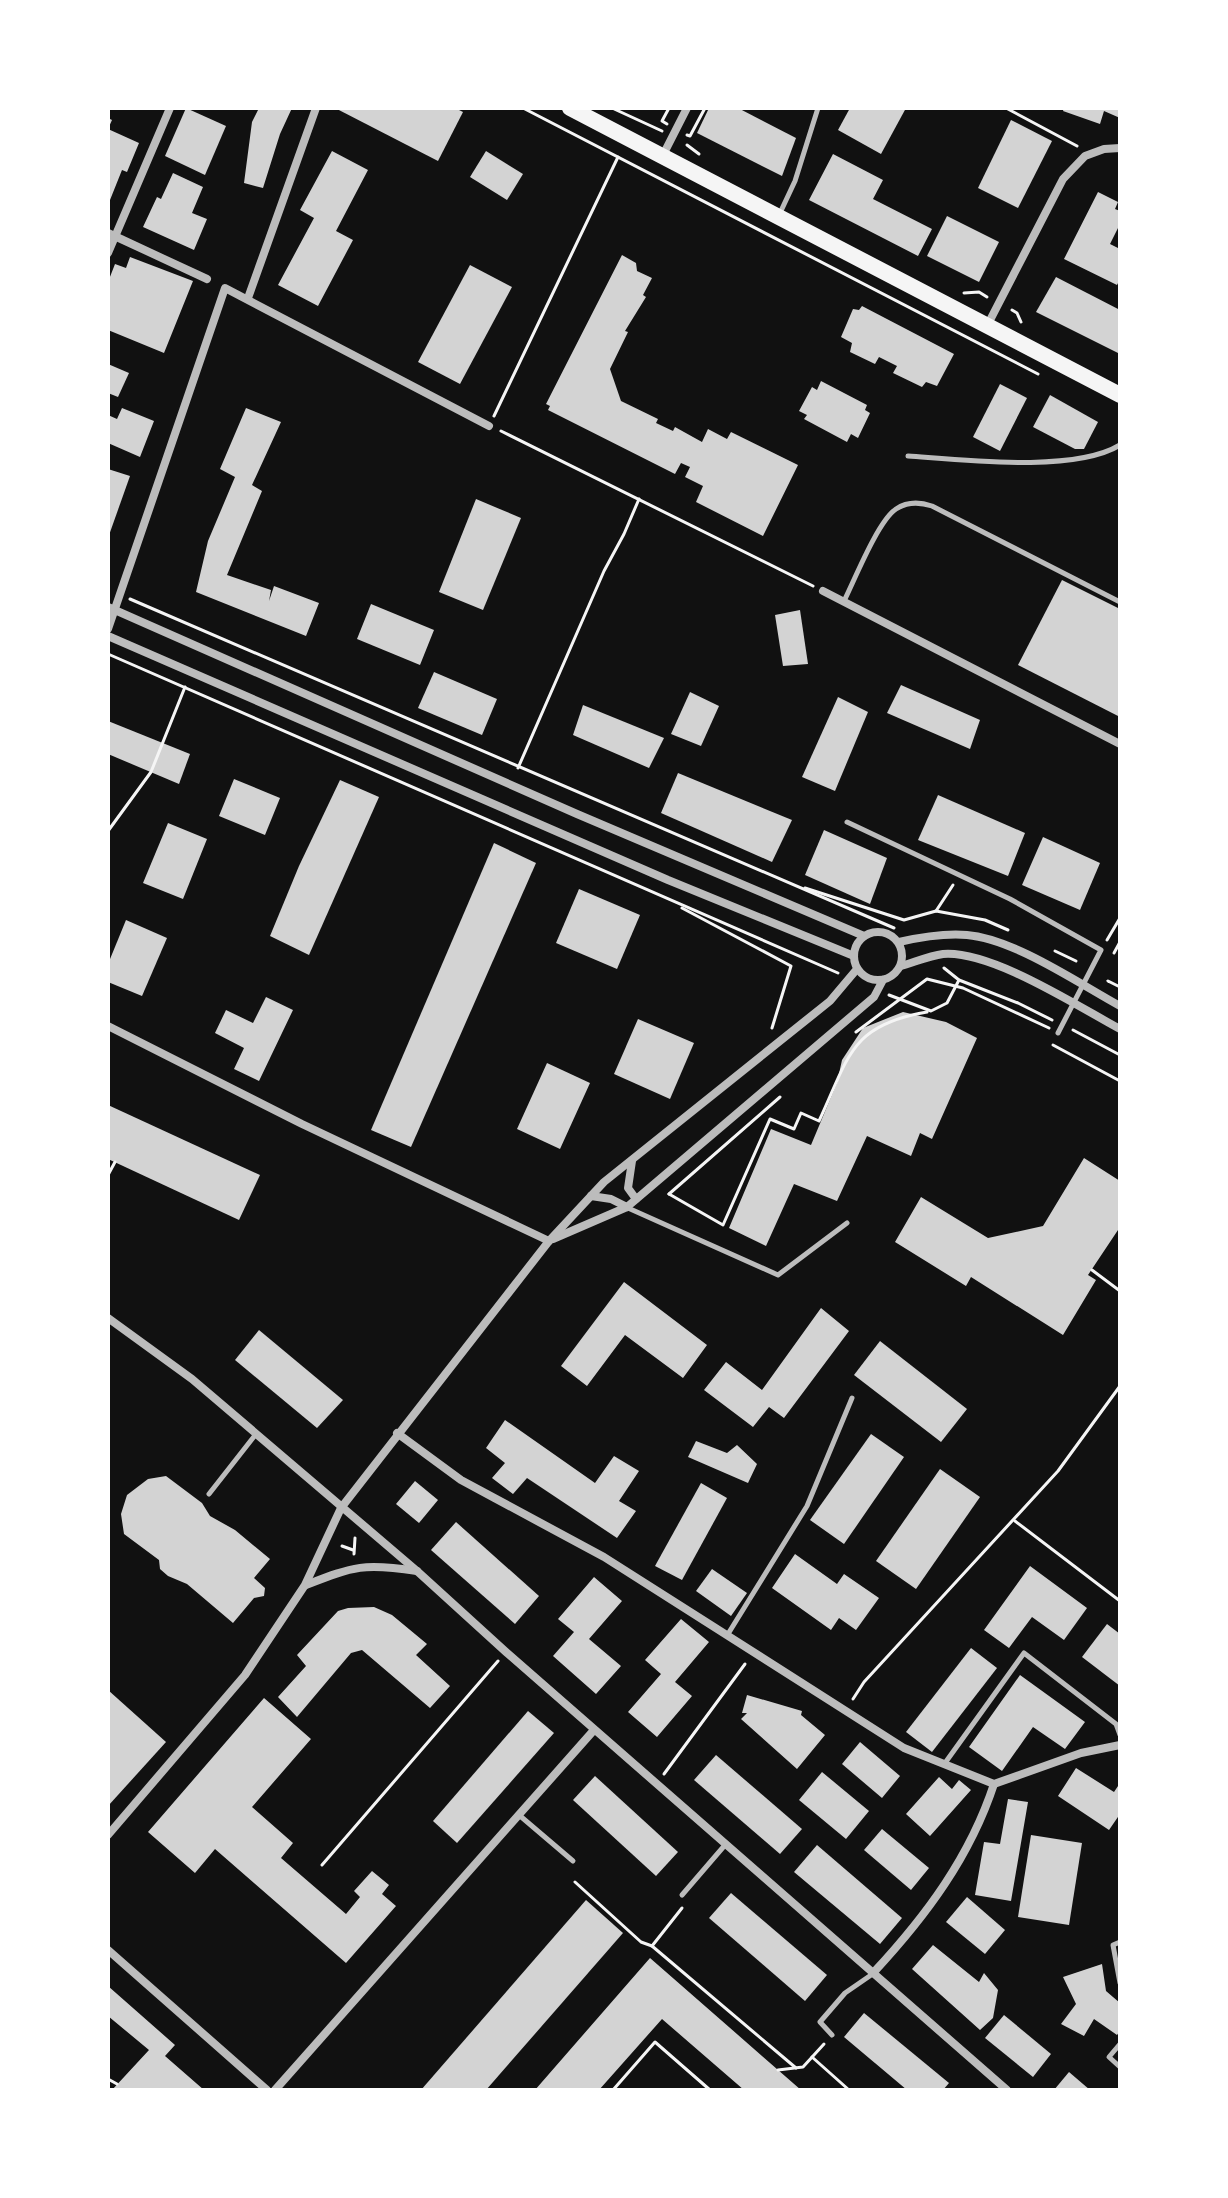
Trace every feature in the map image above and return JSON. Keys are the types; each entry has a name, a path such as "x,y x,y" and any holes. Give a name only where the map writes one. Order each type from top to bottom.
{"main road":[{"path":"570,108 1120,395"}],"street":[{"path":"108,253 112,235 170,108"},
{"path":"248,298 316,108"},
{"path":"662,157 687,108"},
{"path":"987,326 1063,179 1085,156 1104,149 1120,148"},
{"path":"112,235 207,279"},
{"path":"108,629 111,609 119,594 225,288 489,426"},
{"path":"823,591 1120,744"},
{"path":"111,609 511,786 864,936"},
{"path":"108,636 854,956"},
{"path":"901,966 903,953 899,942 889,934 876,931 864,936 857,945 854,956 857,969 868,979 883,980 901,966 944,954 974,957 1015,974 1120,1029"},
{"path":"899,942 944,934 970,935 1027,955 1120,1006"},
{"path":"108,1835 245,1675 305,1585 341,1508 549,1241 604,1182 830,1001 857,969"},
{"path":"108,1026 302,1124 549,1241 627,1207 874,997 883,980"},
{"path":"632,1161 628,1188 636,1199"},
{"path":"591,1196 611,1199 627,1207"},
{"path":"108,1318 192,1379 417,1571 594,1730 1007,2090"},
{"path":"397,1433 461,1480 604,1557 904,1748 994,1784 1081,1753 1120,1745"},
{"path":"305,1585 358,1566 379,1565 417,1571"},
{"path":"275,2090 594,1730"},
{"path":"874,1972 934,1904 982,1820 994,1784"},
{"path":"108,1950 267,2090"}],"lane":[{"path":"778,218 795,181 818,108"},
{"path":"908,456 998,463 1092,458 1120,445"},
{"path":"843,602 885,520 896,509 919,502 1120,602"},
{"path":"847,822 1010,899 1101,950 1058,1033"},
{"path":"627,1207 778,1275 847,1223"},
{"path":"728,1634 807,1506 852,1398"},
{"path":"209,1494 256,1434"},
{"path":"944,1764 1024,1653 1116,1724 1120,1735"},
{"path":"519,1815 573,1861"},
{"path":"682,1895 726,1844"},
{"path":"1120,1942 1113,1945 1120,1983"},
{"path":"832,2035 820,2022 845,1993 874,1972"},
{"path":"1120,2044 1109,2057 1120,2067"}],"path":[{"path":"523,108 1039,374"},
{"path":"612,108 662,131"},
{"path":"1006,108 1076,145 1085,156"},
{"path":"618,157 489,426 823,591"},
{"path":"511,786 604,571 639,499"},
{"path":"119,594 894,928"},
{"path":"108,654 843,975"},
{"path":"108,831 151,772 185,687"},
{"path":"496,824 502,807"},
{"path":"936,911 959,875"},
{"path":"786,881 904,920 936,911 985,920 1010,931"},
{"path":"661,897 791,966 772,1030 765,1037"},
{"path":"1101,950 1120,918"},
{"path":"1048,948 1076,961"},
{"path":"937,962 959,980 1018,1003 1060,1024"},
{"path":"850,1036 927,979 963,988 1058,1033"},
{"path":"657,1182 669,1194 723,1225 770,1119 794,1129 801,1113 819,1121 859,1040 872,1029 897,1017 931,1011 947,1003 959,980"},
{"path":"1108,981 1120,987"},
{"path":"885,993 931,1011"},
{"path":"1073,1031 1120,1055"},
{"path":"1053,1045 1120,1081"},
{"path":"669,1194 782,1095"},
{"path":"108,1175 115,1162"},
{"path":"1092,1270 1120,1291"},
{"path":"845,1712 864,1682 1058,1471 1120,1386"},
{"path":"1014,1520 1120,1601"},
{"path":"355,1538 353,1550 356,1557"},
{"path":"342,1546 353,1550"},
{"path":"657,1784 754,1651"},
{"path":"322,1865 506,1652"},
{"path":"575,1882 641,1942 652,1946 796,2068"},
{"path":"652,1946 683,1907 682,1895"},
{"path":"778,2070 803,2067 832,2035"},
{"path":"613,2090 655,2042 710,2090"},
{"path":"812,2057 849,2090"},
{"path":"108,2079 117,2084"}],"building":[{"path":"186,108 226,126 205,175 165,156"},
{"path":"259,108 292,108 280,134 263,188 244,183 252,122"},
{"path":"335,108 455,108 463,112 438,161"},
{"path":"709,108 738,108 796,138 782,176 697,133"},
{"path":"850,108 906,108 881,154 838,130"},
{"path":"1064,108 1120,108 1120,118 1104,111 1100,124 1063,111"},
{"path":"1011,120 1052,141 1018,208 978,188"},
{"path":"108,129 139,143 127,172 122,170 108,205"},
{"path":"332,151 368,170 336,231 353,240 318,306 278,285 314,218 300,210"},
{"path":"486,151 523,174 507,200 470,177"},
{"path":"833,154 883,180 873,199 932,229 918,256 809,200"},
{"path":"173,173 203,187 192,213 207,219 194,250 143,227"},
{"path":"1098,192 1118,202 1115,209 1120,211 1120,224 1110,244 1120,249 1120,279 1117,285 1064,259"},
{"path":"947,216 999,242 979,282 927,256"},
{"path":"622,255 636,263 637,271 652,278 643,295 646,297 625,331 628,332 610,369 621,401 658,419 656,423 673,431 675,427 702,442 708,429 727,439 731,432 798,465 763,536 696,502 703,486 685,477 690,467 681,463 675,474 548,410 550,406 546,404"},
{"path":"130,257 193,281 164,353 108,330 108,282 115,264 126,268"},
{"path":"470,265 512,287 460,384 418,362"},
{"path":"1056,277 1120,310 1120,354 1036,312"},
{"path":"862,306 954,354 937,386 926,382 922,387 893,373 897,366 879,357 875,364 850,352 852,343 841,337 853,309 859,310"},
{"path":"108,364 129,373 118,397 108,393"},
{"path":"821,381 867,405 865,410 870,413 858,438 851,434 847,442 804,419 807,415 799,411 812,387 817,390"},
{"path":"1000,384 1027,398 1000,451 973,437"},
{"path":"1050,395 1098,422 1084,449 1075,449 1033,427"},
{"path":"122,408 154,421 140,457 108,443 108,415 117,419"},
{"path":"246,408 281,422 252,485 262,491 227,575 271,590 269,601 274,586 319,603 306,636 196,592 208,541 235,477 220,469"},
{"path":"108,469 130,476 108,538"},
{"path":"476,499 521,518 483,610 439,592"},
{"path":"1062,580 1120,609 1120,717 1018,665"},
{"path":"371,604 434,630 420,665 357,639"},
{"path":"800,610 808,664 783,666 775,615"},
{"path":"434,672 497,699 482,735 418,708"},
{"path":"901,685 980,720 970,749 887,713"},
{"path":"690,692 719,706 701,746 671,734"},
{"path":"838,697 868,712 835,791 802,777"},
{"path":"583,705 664,738 649,768 573,735"},
{"path":"108,721 190,754 179,784 108,754"},
{"path":"678,773 792,820 772,862 661,813"},
{"path":"234,779 280,798 265,835 219,816"},
{"path":"340,780 379,797 309,955 270,936"},
{"path":"938,795 1025,833 1008,876 918,840"},
{"path":"168,823 207,839 183,899 143,883"},
{"path":"824,830 887,858 870,904 805,875"},
{"path":"1043,837 1100,863 1080,910 1022,885"},
{"path":"494,843 536,863 411,1147 371,1130"},
{"path":"579,889 640,915 617,969 556,943"},
{"path":"126,920 167,938 142,996 108,982 108,964"},
{"path":"266,997 293,1010 259,1081 234,1069 244,1048 215,1033 226,1010 253,1023"},
{"path":"903,1012 946,1022 977,1038 932,1139 920,1133 911,1156 867,1136 837,1201 794,1184 766,1246 729,1228 771,1129 811,1145 837,1083 842,1060 863,1028"},
{"path":"638,1019 694,1043 670,1099 614,1074"},
{"path":"547,1063 590,1083 560,1149 517,1129"},
{"path":"108,1105 260,1175 239,1220 108,1159"},
{"path":"1084,1158 1120,1181 1120,1227 1088,1275 1096,1280 1063,1335 971,1277 966,1286 895,1242 921,1197 988,1238 1043,1226"},
{"path":"624,1282 707,1345 683,1378 625,1335 587,1386 561,1366"},
{"path":"821,1308 849,1331 784,1418 769,1407 753,1427 704,1390 726,1362 762,1390"},
{"path":"259,1330 343,1400 317,1428 235,1360"},
{"path":"880,1341 967,1409 941,1442 854,1375"},
{"path":"505,1420 595,1483 614,1456 639,1471 619,1501 636,1511 617,1538 527,1478 513,1494 492,1478 505,1463 486,1448"},
{"path":"871,1434 904,1457 844,1544 810,1520"},
{"path":"696,1441 727,1453 737,1445 757,1464 748,1483 688,1457"},
{"path":"940,1469 980,1497 916,1589 876,1561"},
{"path":"166,1476 202,1503 210,1516 235,1530 270,1559 254,1578 265,1588 264,1596 254,1598 233,1623 187,1584 168,1576 160,1569 159,1560 124,1534 121,1514 127,1495 148,1479"},
{"path":"415,1481 438,1500 419,1523 396,1504"},
{"path":"701,1483 727,1498 682,1580 655,1566"},
{"path":"456,1522 539,1596 515,1624 431,1550"},
{"path":"795,1554 837,1584 844,1574 879,1598 856,1630 839,1618 831,1630 772,1588"},
{"path":"1030,1566 1087,1608 1064,1640 1032,1617 1009,1648 984,1630"},
{"path":"712,1569 747,1593 731,1616 696,1591"},
{"path":"594,1577 622,1601 589,1639 621,1666 596,1694 553,1656 574,1632 558,1619"},
{"path":"374,1607 392,1615 427,1644 416,1655 450,1686 430,1708 362,1650 351,1653 297,1717 278,1697 306,1666 297,1655 338,1611"},
{"path":"681,1619 709,1642 675,1682 692,1696 657,1737 628,1712 661,1674 645,1660"},
{"path":"1107,1624 1120,1634 1120,1686 1082,1657"},
{"path":"971,1648 997,1668 932,1752 906,1732"},
{"path":"1020,1675 1085,1722 1065,1749 1033,1727 1002,1771 969,1747"},
{"path":"108,1690 166,1742 108,1806"},
{"path":"747,1695 802,1711 801,1715 825,1735 797,1769 741,1719 747,1713 742,1713"},
{"path":"264,1698 311,1739 252,1807 293,1843 281,1858 346,1914 360,1897 354,1891 372,1871 389,1885 382,1894 396,1906 346,1963 215,1849 195,1873 148,1832"},
{"path":"528,1711 554,1733 457,1843 433,1821"},
{"path":"860,1742 900,1776 882,1798 842,1764"},
{"path":"716,1755 802,1829 780,1854 694,1780"},
{"path":"1076,1768 1114,1792 1120,1783 1120,1814 1109,1830 1058,1796"},
{"path":"822,1772 869,1811 846,1839 799,1800"},
{"path":"595,1776 678,1852 656,1876 573,1800"},
{"path":"939,1777 952,1789 959,1780 971,1790 930,1836 906,1814"},
{"path":"1008,1799 1028,1802 1011,1901 975,1895 984,1842 1000,1844"},
{"path":"882,1829 929,1868 911,1890 864,1850"},
{"path":"1031,1835 1082,1843 1069,1925 1018,1917"},
{"path":"817,1845 902,1918 880,1944 794,1872"},
{"path":"731,1893 827,1975 805,2001 709,1918"},
{"path":"967,1897 1005,1930 985,1954 946,1922"},
{"path":"586,1900 623,1933 486,2090 421,2090"},
{"path":"933,1945 979,1982 984,1973 998,1990 993,2018 980,2030 912,1969"},
{"path":"650,1958 801,2090 744,2090 662,2019 599,2090 535,2090"},
{"path":"1102,1964 1106,1991 1120,2003 1120,2031 1117,2035 1094,2019 1084,2036 1061,2024 1076,2004 1063,1977"},
{"path":"108,1986 175,2045 165,2056 204,2090 112,2090 149,2050 108,2016"},
{"path":"864,2013 949,2083 943,2090 907,2090 844,2037"},
{"path":"1004,2015 1051,2054 1033,2077 985,2038"},
{"path":"1069,2072 1090,2090 1054,2090"}]}
